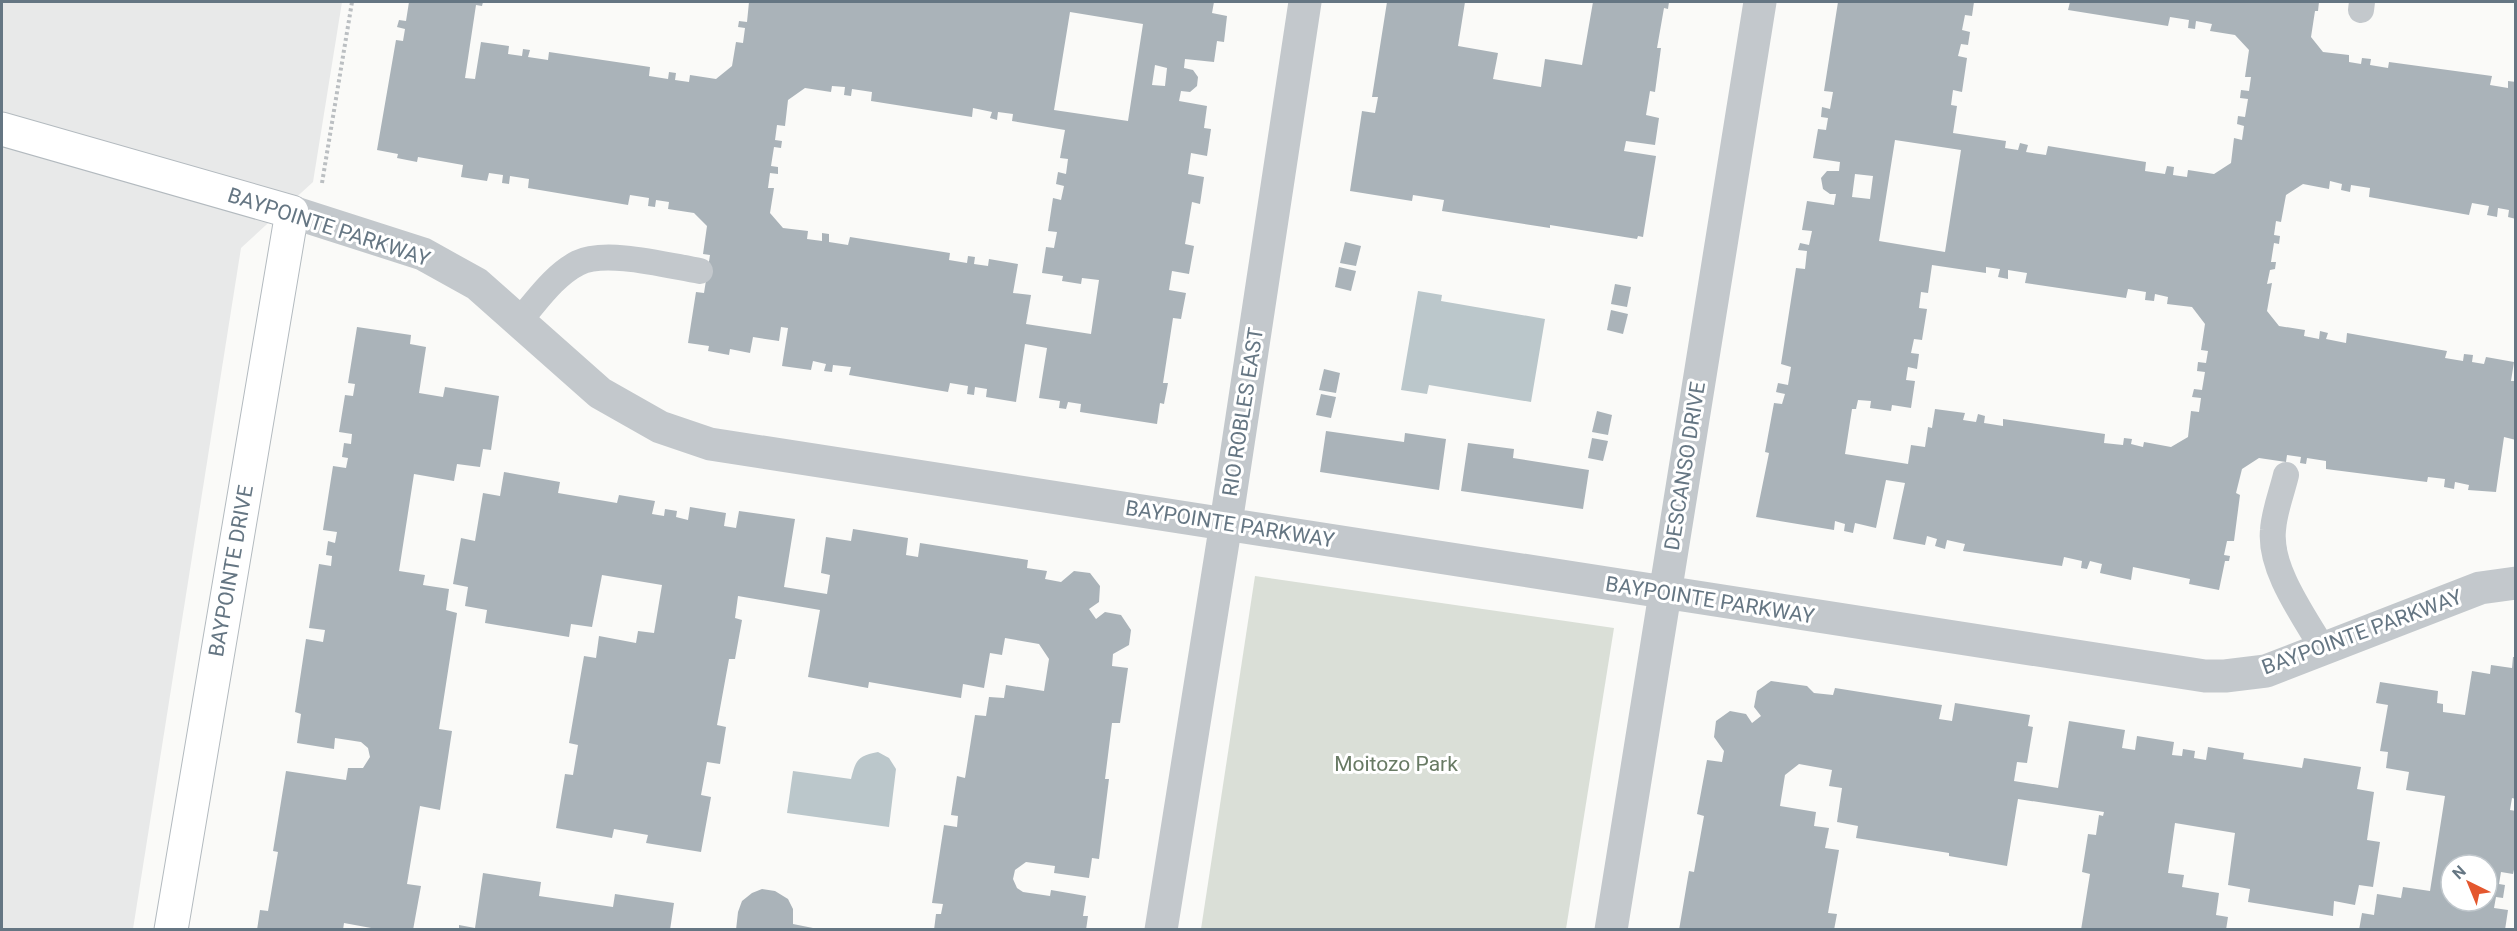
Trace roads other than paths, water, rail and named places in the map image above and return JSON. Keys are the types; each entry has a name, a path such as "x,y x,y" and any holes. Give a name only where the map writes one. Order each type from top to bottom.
{"street":[{"name":"RIO ROBLES EAST","path":"1161,930 1226,523 1305,2"},
{"name":"DESCANSO DRIVE","path":"1611,930 1760,2"},
{"name":"BAYPOINTE PARKWAY","path":"2,129 304,216 423,254 477,284 600,393 660,427 710,444 2205,676 2266,671 2480,588 2516,583"},
{"name":"BAYPOINTE DRIVE","path":"176,929 304,216"}],"lane":[{"path":"519,321 554,281 578,263 615,257 700,271"},
{"path":"2286,475 2272,530 2276,563 2323,649"}],"park label":[{"name":"Moitozo Park","path":"1396,764"}]}
